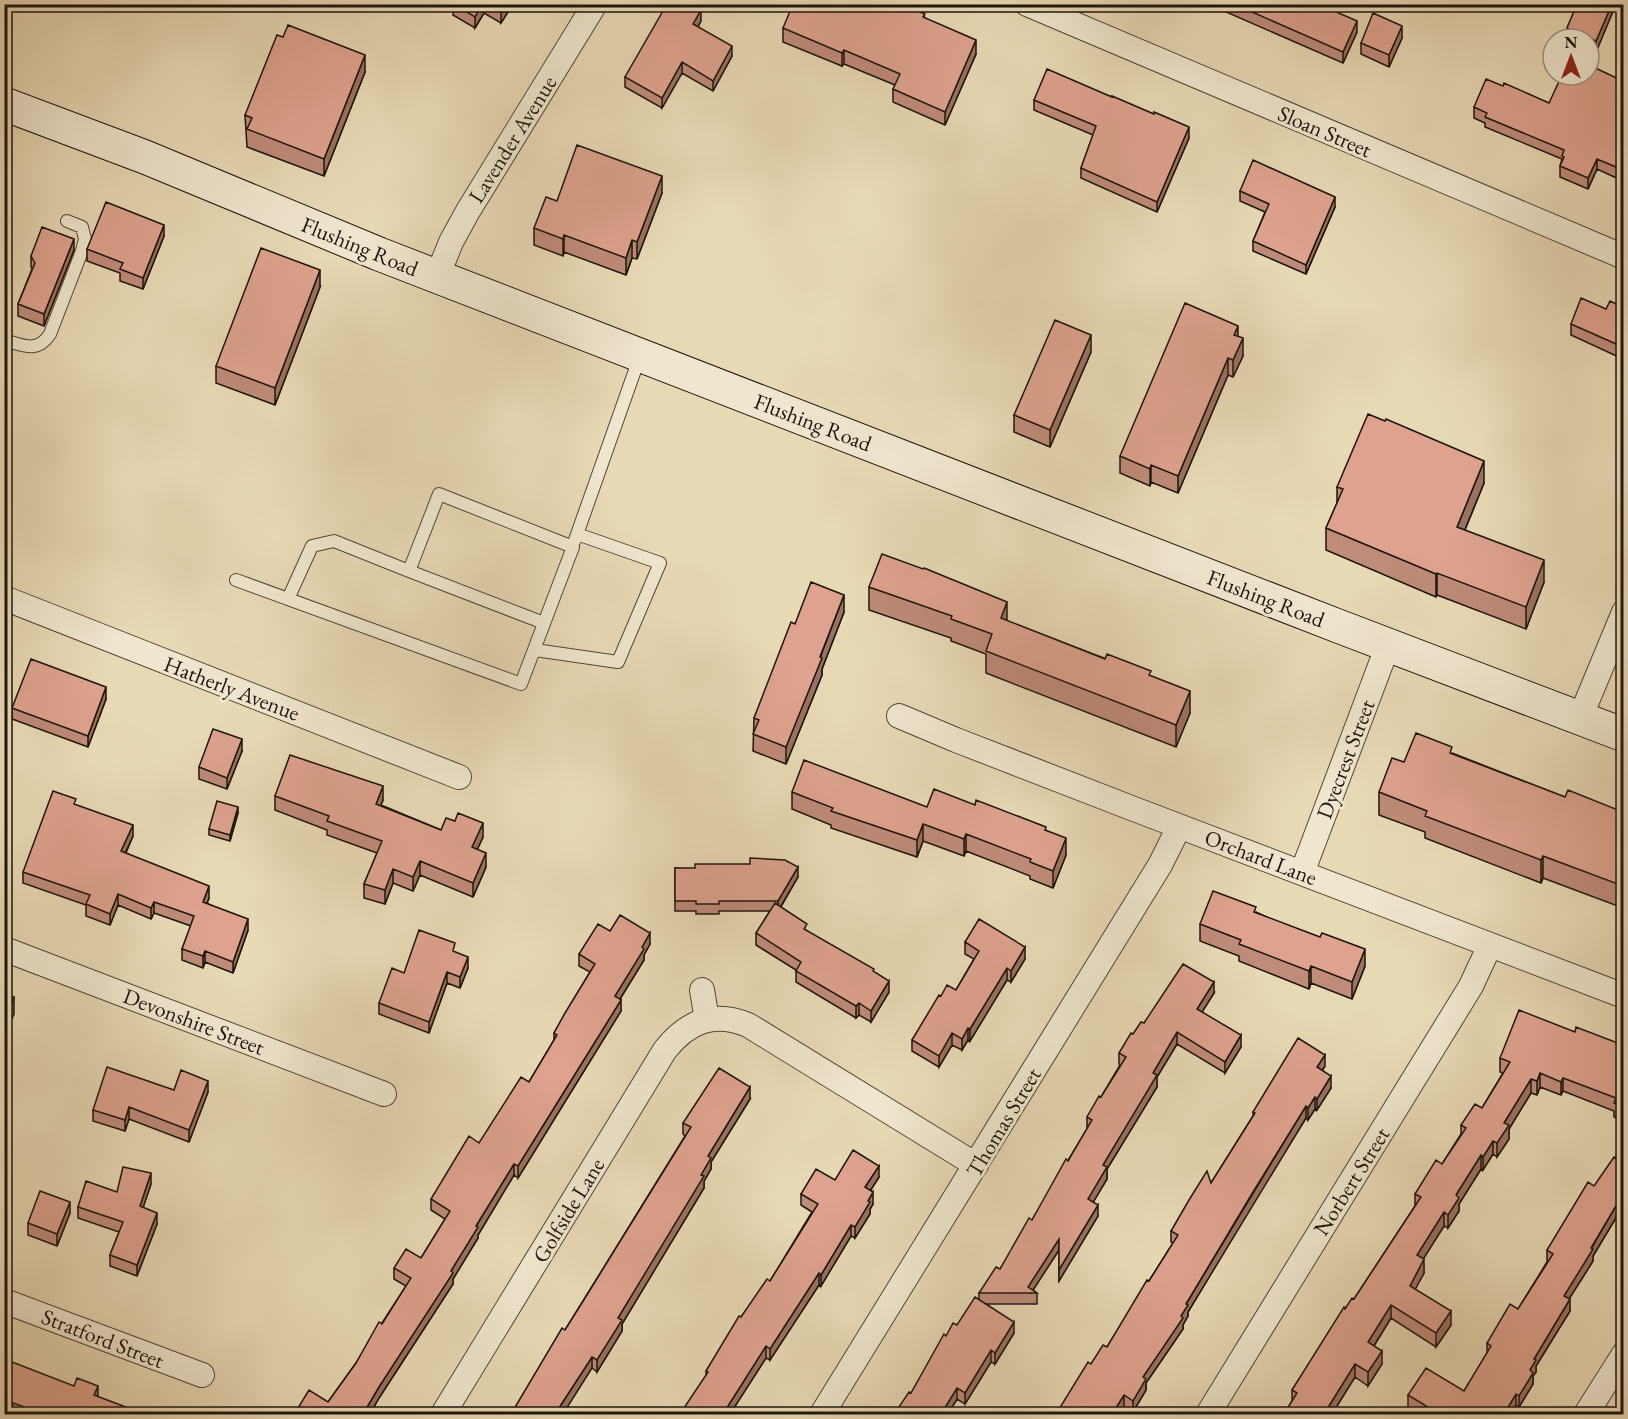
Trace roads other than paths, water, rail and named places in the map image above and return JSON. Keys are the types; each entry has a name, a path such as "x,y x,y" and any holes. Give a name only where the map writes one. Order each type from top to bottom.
{"main road":[{"name":"Flushing Road","path":"4,104 145,157 437,277 1623,735"}],"street":[{"name":"Lavender Avenue","path":"437,277 451,242 468,211 595,4"},
{"name":"Sloan Street","path":"1027,4 1623,257"},
{"name":"Hatherly Avenue","path":"4,598 459,777"},
{"path":"1580,718 1623,612"},
{"name":"Dyecrest Street","path":"1302,873 1388,645"},
{"name":"Orchard Lane","path":"899,716 956,740 1623,996"},
{"name":"Thomas Street","path":"822,1414 1160,865 1179,826"},
{"name":"Norbert Street","path":"1208,1414 1471,986 1490,945"},
{"name":"Devonshire Street","path":"4,949 384,1094"},
{"path":"702,990 706,1020"},
{"name":"Golfside Lane","path":"443,1414 665,1050 684,1029 706,1020 730,1019 748,1025 976,1165"},
{"name":"Stratford Street","path":"4,1301 202,1375"},
{"path":"1586,1414 1623,1354"}],"lane":[{"path":"4,340 37,346 43,343 50,334 85,239 82,227 68,221"},
{"path":"236,580 521,684 578,534 640,356"},
{"path":"409,571 439,494 573,547"},
{"path":"535,650 618,662 660,563 578,534"},
{"path":"288,599 312,546 334,541 544,623"}]}
